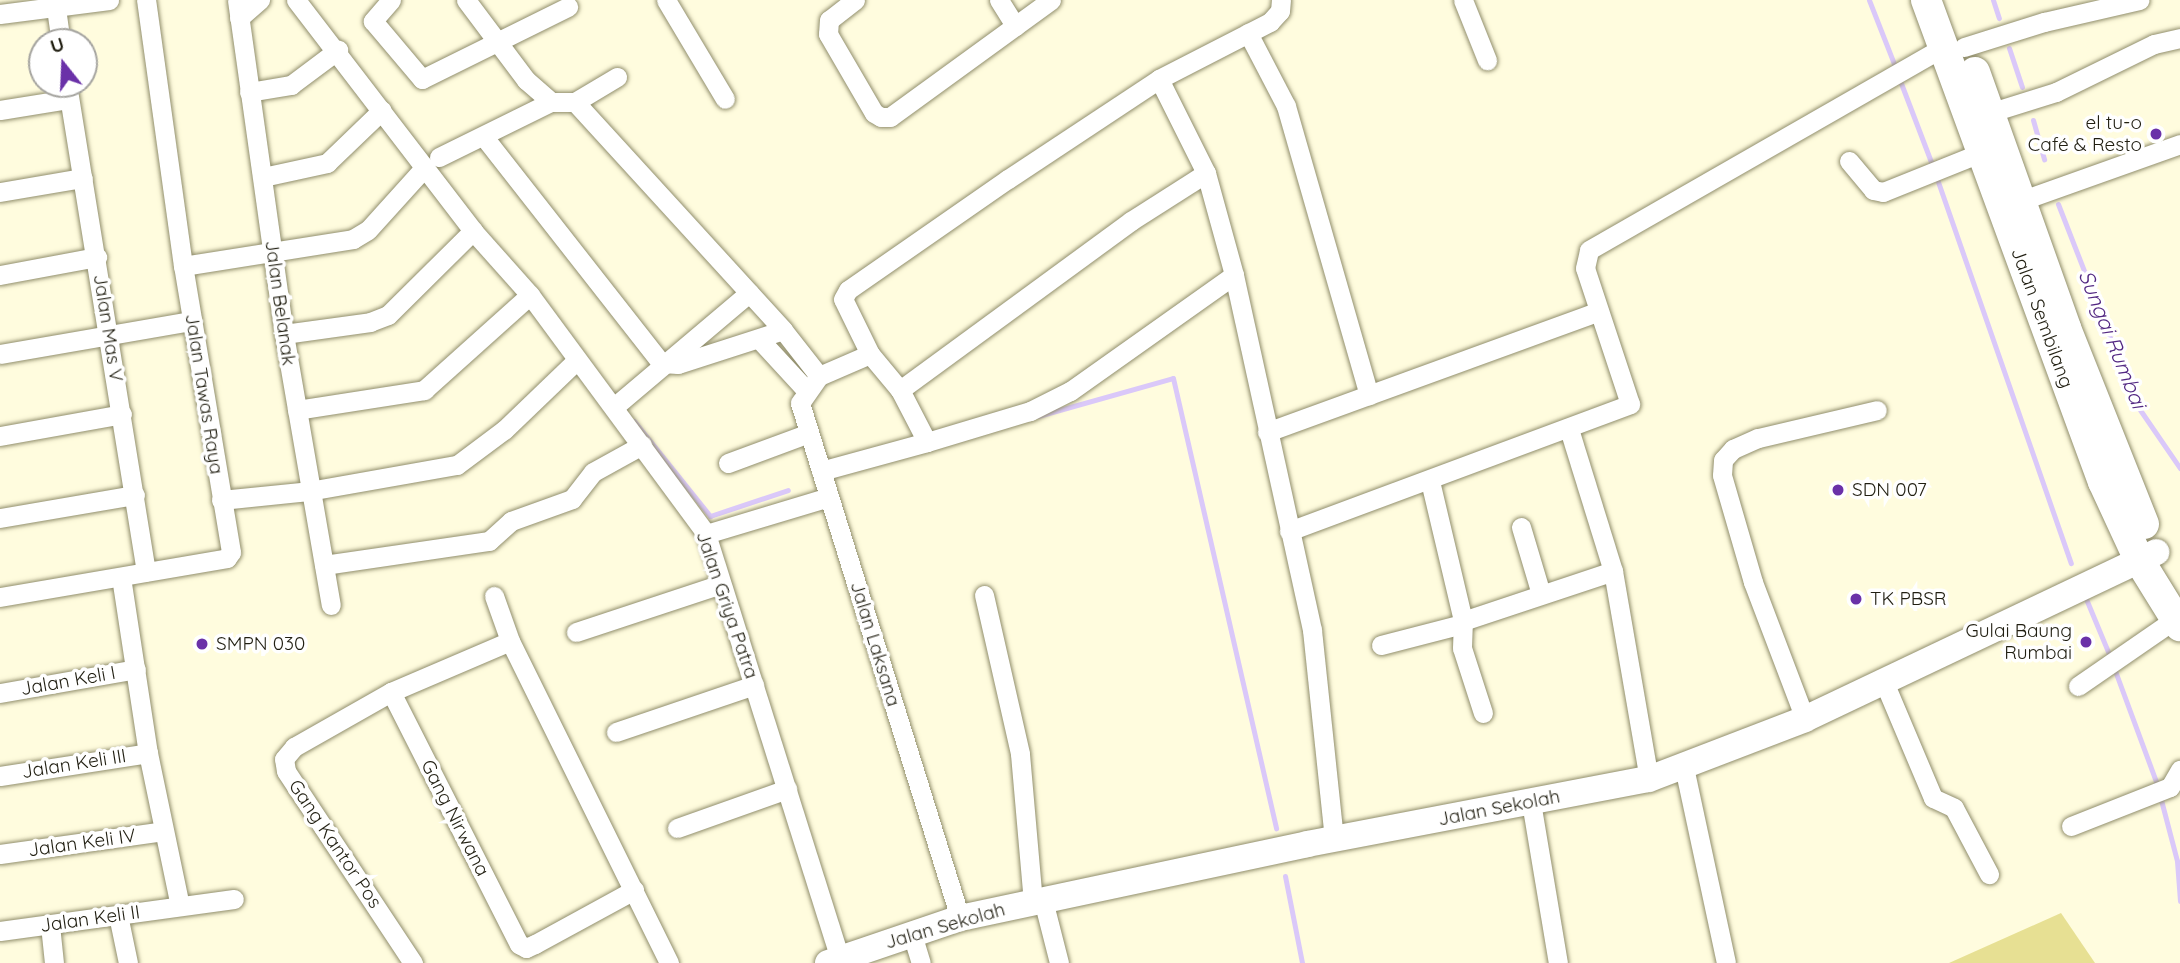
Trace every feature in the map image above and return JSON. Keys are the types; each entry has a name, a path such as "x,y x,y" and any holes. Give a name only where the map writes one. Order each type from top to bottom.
{"main road":[{"name":"Jalan Sembilang","path":"1926,0 1992,112 2147,556 2180,588"},
{"name":"Jalan Sembilang","path":"1948,0 1954,47 1985,151 2051,348 2178,621"}],"street":[{"path":"0,14 109,0"},
{"name":"Jalan Tawas Raya","path":"0,597 230,556 183,266 146,0"},
{"path":"238,9 260,0"},
{"name":"Jalan Griya Patra","path":"296,0 338,50 382,110 432,162 473,231 530,295 576,361 618,403 642,445 706,534 787,789 834,961"},
{"path":"391,0 373,21 422,79 568,7"},
{"path":"466,0 526,80 551,102"},
{"path":"666,0 725,99"},
{"path":"855,0 830,20 828,34 874,113 881,117 890,117 1051,0"},
{"path":"999,0 1015,26"},
{"path":"927,442 900,390 870,354 845,311 843,299 848,290 1159,79 1270,22 1280,11 1281,0"},
{"path":"1463,0 1487,60"},
{"path":"1289,531 1430,481 1630,404 1585,268 1589,250 1909,63 1954,47 2043,22 2140,0"},
{"path":"56,8 59,28"},
{"name":"Jalan Belanak","path":"238,9 284,334 309,491 331,605"},
{"path":"1248,33 1286,106 1369,395"},
{"path":"1992,112 2056,92 2154,44 2180,38"},
{"path":"249,92 291,85 338,50"},
{"path":"183,266 353,239 368,230 432,162 551,102 575,102 617,77"},
{"path":"1159,79 1206,173 1234,275 1312,630 1334,839"},
{"path":"0,110 43,98"},
{"name":"Jalan Mas V","path":"69,98 146,572"},
{"path":"575,102 783,330 812,383"},
{"path":"263,177 327,163 382,110"},
{"path":"484,137 661,363 678,364 760,340 783,330"},
{"path":"2023,200 2180,144"},
{"path":"1849,161 1873,190 1883,192 1985,151"},
{"path":"900,390 1131,221 1206,173"},
{"path":"0,192 83,178"},
{"path":"284,334 370,322 388,314 403,305 473,231"},
{"path":"0,275 97,257"},
{"path":"821,471 1030,411 1070,391 1234,275"},
{"path":"618,403 661,363 748,293"},
{"path":"297,410 424,390 530,295"},
{"path":"1267,432 1599,311"},
{"path":"0,354 192,321"},
{"path":"760,340 812,383"},
{"path":"812,383 870,354"},
{"path":"221,500 309,491 457,465 504,430 576,361"},
{"name":"Jalan Laksana","path":"812,383 800,403 960,918"},
{"path":"1805,719 1753,582 1722,475 1723,460 1733,449 1758,439 1877,411"},
{"path":"0,436 122,414"},
{"path":"1569,429 1613,571 1649,779"},
{"path":"728,463 809,433"},
{"path":"324,565 489,541 511,521 572,499 593,472 642,445"},
{"path":"1430,481 1463,622 1462,648 1483,713"},
{"path":"0,518 135,495"},
{"path":"706,534 829,497"},
{"path":"1521,527 1541,594"},
{"name":"Jalan Sekolah","path":"834,961 960,918 1279,850 1649,779 1805,719 2087,588 2147,556"},
{"path":"1381,645 1463,622 1613,571"},
{"path":"121,577 148,753 180,906"},
{"path":"576,632 721,584"},
{"path":"984,595 1020,754 1038,901 1059,963"},
{"path":"495,596 510,641 669,963"},
{"path":"2078,687 2178,621"},
{"path":"391,692 510,641"},
{"name":"Jalan Keli I","path":"0,693 136,669"},
{"path":"1884,682 1933,798 1954,808 1989,874"},
{"path":"616,732 754,685"},
{"name":"Gang Nirwana","path":"391,692 519,944 526,947 535,944 634,890"},
{"name":"Gang Kantor Pos","path":"391,692 294,747 284,758 286,771 413,963"},
{"name":"Jalan Keli III","path":"0,776 148,753"},
{"path":"1684,767 1726,963"},
{"path":"2071,826 2151,795 2175,779"},
{"path":"677,828 787,789"},
{"path":"1531,802 1558,963"},
{"name":"Jalan Keli IV","path":"0,854 163,831"},
{"name":"Jalan Keli II","path":"0,931 234,899"},
{"path":"118,915 128,963"},
{"path":"50,925 54,963"},
{"path":"912,934 921,963"}],"shaded area":[{"path":"2061,913 2095,963 1949,963"}],"waterway":[{"path":"1869,0 1896,69"},
{"name":"Sungai Rumbai","path":"1993,0 1999,18"},
{"name":"Sungai Rumbai","path":"2009,48 2022,87"},
{"path":"1899,78 1933,167"},
{"name":"Sungai Rumbai","path":"2033,120 2044,159"},
{"path":"1936,176 2071,563"},
{"name":"Sungai Rumbai","path":"2058,204 2136,404 2180,468"},
{"path":"1038,416 1173,378 1276,828"},
{"path":"634,421 710,516 788,490"},
{"path":"2084,594 2111,659"},
{"path":"2114,668 2158,787"},
{"path":"2160,796 2177,861 2180,901"},
{"path":"1285,876 1302,963"}],"place":[{"name":"el tu-o Café & Resto","path":"2156,134"},
{"name":"SDN 007","path":"1838,490"},
{"name":"TK PBSR","path":"1856,599"},
{"name":"Gulai Baung Rumbai","path":"2086,642"},
{"name":"SMPN 030","path":"202,644"}]}
